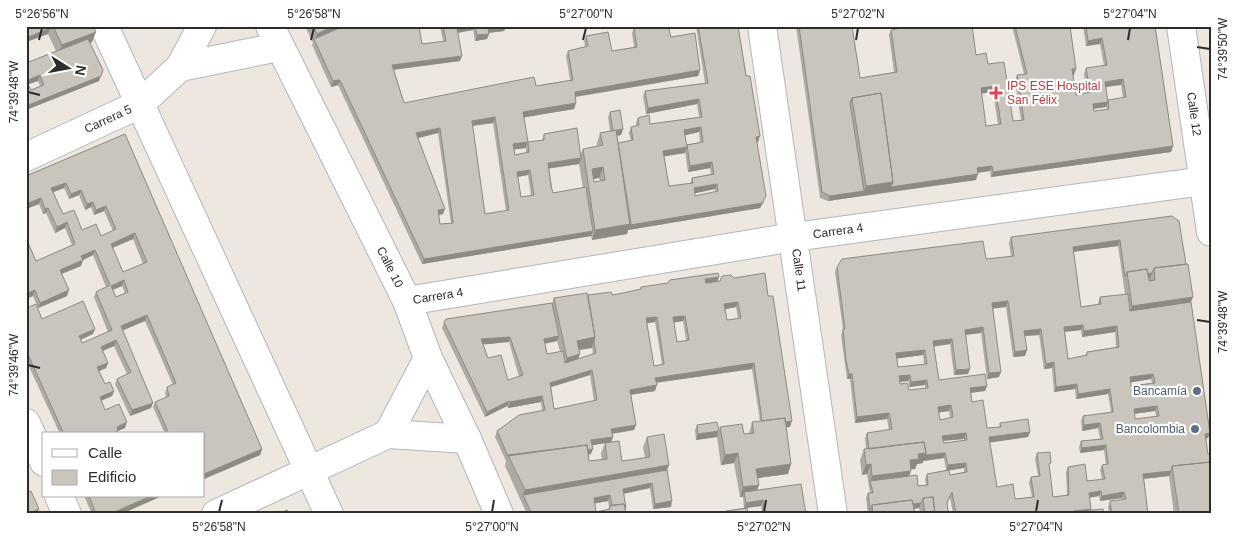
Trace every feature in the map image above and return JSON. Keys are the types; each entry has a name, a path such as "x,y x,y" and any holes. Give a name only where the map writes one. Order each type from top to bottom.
{"street":[{"path":"104,26 329,514"},
{"name":"Carrera 5","path":"26,157 140,104 180,67 202,26"},
{"name":"Calle 11","path":"762,26 833,514"},
{"name":"Calle 12","path":"1181,26 1207,180 1211,232"},
{"path":"180,67 275,36"},
{"name":"Calle 10","path":"275,36 407,301 428,358 467,439 499,514"},
{"name":"Carrera 4","path":"407,301 794,237 1207,180"},
{"path":"388,434 428,358"},
{"path":"26,423 42,458"},
{"path":"216,514 310,472 388,434 467,439"},
{"path":"60,498 67,514"}],"building":[{"path":"26,26 51,26 26,38"},
{"path":"53,26 93,26 96,32 62,45"},
{"path":"313,26 334,26 317,34"},
{"path":"344,26 419,26 422,44 446,41 443,26 466,26 457,28 462,56 392,65 404,103 534,77 536,86 573,80 568,51 588,46 586,36 608,32 612,51 637,47 634,28 643,26 668,26 671,37 695,33 700,70 575,92 576,103 523,112 528,142 544,140 544,134 577,128 581,158 548,163 551,187 553,193 586,187 593,231 424,259 340,80 333,81 314,39","holes":["495,117 509,210 485,214 472,121","440,128 453,223 440,224 438,210 445,209 416,133","528,142 529,152 515,155 513,144","530,170 534,195 521,197 517,172"]},
{"path":"475,26 499,26 488,28 489,34 477,35"},
{"path":"698,26 738,26 746,76 750,76 760,136 756,137 766,196 762,203 630,225 618,143 633,140 631,127 639,125 638,118 649,115 650,124 702,117 699,99 648,108 645,91 708,83","holes":["701,127 703,142 687,145 690,166 712,162 714,174 692,178 693,183 669,186 663,151 687,147 684,130","717,184 718,191 695,196 694,188"]},
{"name":"IPS ESE Hospital San Félix","path":"799,26 852,26 860,78 897,72 891,30 912,26 972,26 976,55 986,53 988,64 1004,62 1013,121 1024,120 1017,75 1027,74 1015,26 1070,26 1076,69 1072,69 1076,95 1090,92 1086,68 1107,65 1102,38 1088,41 1086,26 1155,26 1173,146 993,172 992,166 977,168 978,174 891,187 893,182 881,93 852,98 850,103 864,191 830,196 822,192","holes":["1123,79 1126,97 1108,100 1109,109 1094,111 1093,104 1108,102 1105,82","995,86 1001,124 986,126 981,88"]},
{"path":"88,39 103,70 101,76 26,106 26,81 26,63","holes":["40,75 44,85 31,90 26,81"]},
{"path":"881,93 893,182 866,186 852,98"},
{"path":"620,110 623,129 613,131 610,112"},
{"path":"616,130 631,224 595,230 583,149 603,145 600,133","holes":["603,167 605,180 594,182 592,169"]},
{"path":"125,134 262,449 205,474 205,432 168,432 155,402 169,396 167,387 176,383 147,315 121,326 153,403 132,410 117,379 131,372 116,340 101,347 108,363 97,367 105,384 110,382 114,391 100,397 105,410 119,404 127,422 117,427 118,431 116,432 63,432 26,350 26,301 29,307 36,304 42,319 83,301 95,329 79,336 82,343 112,330 96,292 110,285 95,250 81,256 83,260 60,270 69,290 40,303 35,290 26,294 26,238 36,261 75,244 67,222 57,227 48,208 45,209 41,198 26,204 26,176","holes":["66,183 71,194 81,190 87,204 93,202 96,210 106,206 116,229 101,236 96,224 82,230 74,210 63,214 51,188","135,233 147,262 123,272 111,244","124,280 128,292 116,297 111,286"]},
{"path":"1172,216 1179,221 1186,264 1154,268 1152,273 1148,274 1147,269 1127,272 1125,277 1120,240 1073,247 1081,307 1101,304 1100,297 1128,294 1130,311 1191,302 1210,433 1205,434 1208,454 1211,453 1211,462 1172,466 1171,471 1143,474 1148,514 1112,514 1110,501 1126,499 1124,492 1102,496 1101,491 1089,493 1091,509 1073,511 1073,514 956,514 952,492 947,503 948,511 952,514 935,514 933,497 923,498 921,503 913,504 912,500 872,505 870,510 868,493 873,493 870,481 917,475 918,486 928,485 927,474 949,470 950,475 967,472 966,463 948,465 945,453 925,455 924,442 869,449 867,433 892,429 889,413 857,417 852,374 849,374 846,360 843,329 845,329 837,267 842,259 983,241 986,259 1014,256 1011,237","holes":["1008,301 1015,352 1027,350 1024,331 1041,329 1046,364 1054,362 1056,387 1077,384 1078,394 1110,389 1113,412 1083,416 1084,425 1100,423 1103,439 1081,441 1082,448 1106,445 1108,464 1102,465 1105,479 1087,481 1085,464 1068,467 1069,495 1053,497 1049,464 1051,463 1050,452 1037,453 1040,476 1031,477 1034,497 1015,499 1013,484 997,487 989,437 1030,432 1028,419 1000,423 1001,427 987,428 983,400 972,402 970,388 987,386 985,374 939,380 933,341 952,339 956,370 970,369 965,330 983,327 989,373 1001,372 992,303","1083,325 1084,331 1117,326 1119,347 1087,352 1087,355 1068,359 1064,327","925,350 927,364 898,367 896,353","1153,374 1155,383 1131,386 1130,377","910,375 911,382 927,380 928,388 909,390 907,383 900,384 899,376","951,405 953,417 940,420 938,407","1157,406 1159,416 1135,419 1134,409","966,433 967,440 944,443 942,436"]},
{"path":"1188,264 1193,297 1132,306 1127,272 1147,269 1149,281 1155,280 1154,268"},
{"path":"718,273 719,277 705,279 706,283 720,281 722,276 731,275 734,278 765,273 768,296 773,296 792,421 785,422 785,418 762,421 754,363 655,378 657,385 630,390 636,425 611,429 613,437 591,440 593,449 588,450 587,445 508,456 497,431 519,415 545,410 542,396 509,401 487,412 444,322 446,319 552,303 559,336 544,339 547,354 563,351 565,363 596,353 588,295 611,292 612,295 618,294 641,289 641,287 668,283 670,280","holes":["738,302 741,318 727,320 724,304","685,316 689,340 677,342 673,317","657,317 664,364 654,366 646,318","510,337 523,375 508,380 501,355 488,358 481,339","592,370 597,400 554,409 550,383"]},
{"path":"587,293 595,337 577,341 580,354 567,358 554,298"},
{"path":"785,418 791,464 756,469 759,485 743,487 738,453 725,455 720,427 742,424 744,434 754,433 752,422"},
{"path":"717,422 719,431 698,434 697,425"},
{"path":"664,434 669,465 525,490 508,455 587,445 589,461 607,459 605,443 619,441 622,461 650,457 647,437"},
{"path":"924,442 926,453 918,454 919,459 910,460 911,471 872,476 871,464 866,465 864,449"},
{"path":"1211,462 1211,514 1179,514 1172,466"},
{"path":"667,470 672,501 655,504 652,483 623,489 626,508 624,504 612,505 610,495 594,498 596,512 585,514 532,514 523,495"},
{"path":"801,484 806,514 765,514 763,500 746,503 744,492"},
{"path":"31,491 39,509 34,511 35,514 26,514 26,493"},
{"path":"933,497 935,514 925,514 923,498"},
{"path":"90,498 146,498 110,514 96,514"},
{"path":"912,500 915,514 873,514 872,505"},
{"path":"624,504 626,514 585,514 610,509 610,506"},
{"path":"747,508 748,514 727,514 726,511"},
{"path":"1103,509 1104,514 1091,514 1091,510"},
{"path":"287,510 289,514 279,514"}],"place":[{"name":"IPS ESE Hospital San Félix","path":"996,93"},
{"name":"Bancamía","path":"1197,391"},
{"name":"Bancolombia","path":"1195,429"}]}
